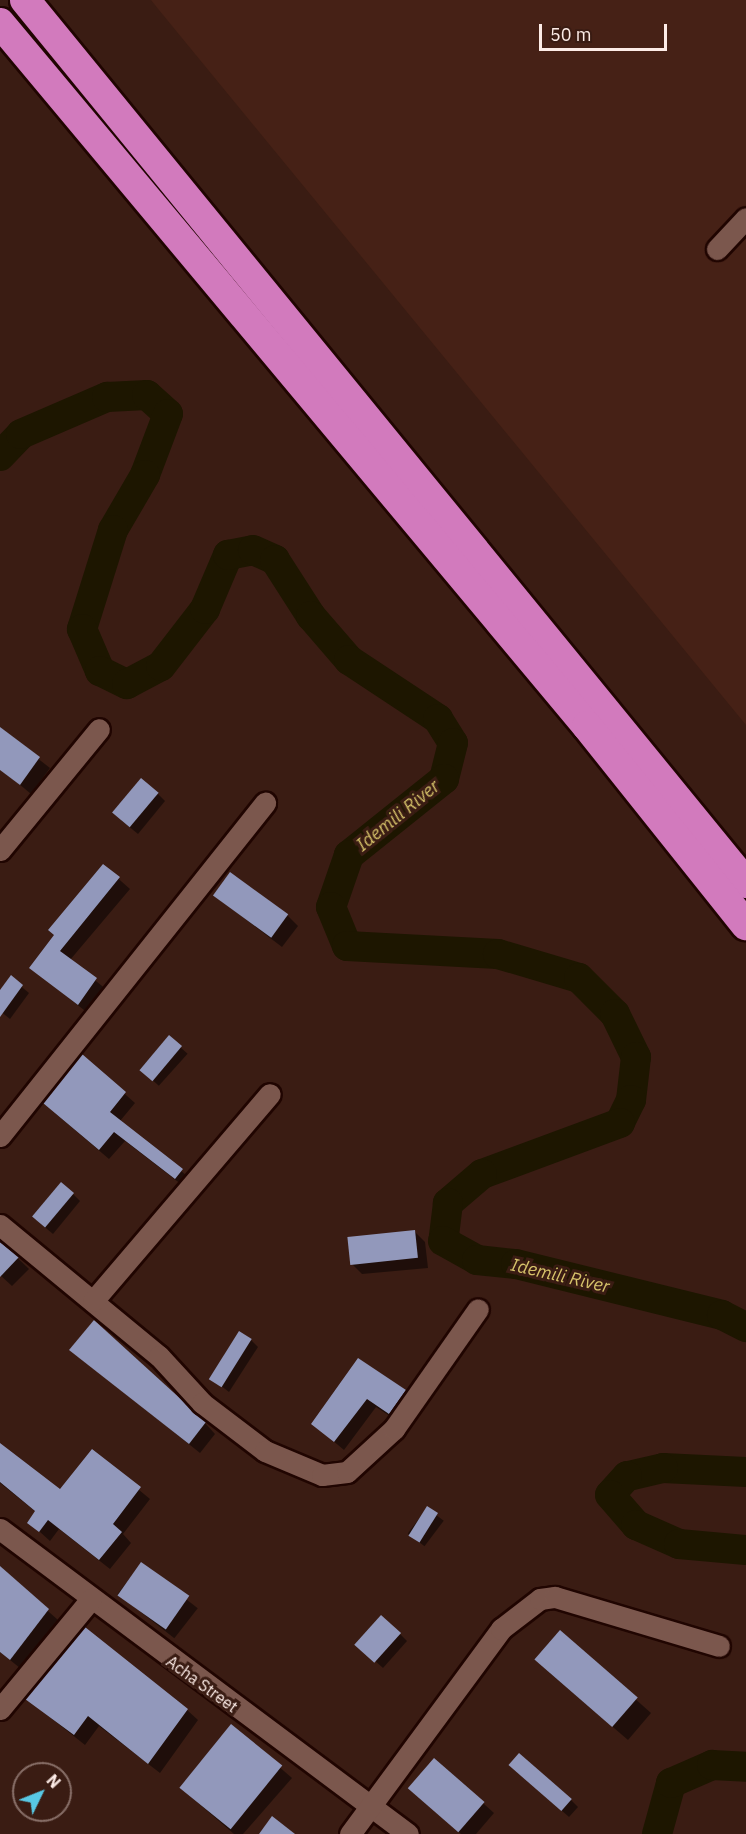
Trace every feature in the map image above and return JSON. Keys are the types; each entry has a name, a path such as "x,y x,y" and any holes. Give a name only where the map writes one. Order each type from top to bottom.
{"highway":[{"path":"25,0 746,883"},
{"path":"0,23 587,726 746,925"}],"street":[{"path":"717,249 746,218"},
{"path":"0,850 99,729"},
{"path":"0,1136 266,803"},
{"path":"93,1301 270,1094"},
{"path":"0,1225 159,1356 202,1403 266,1451 322,1475 347,1472 394,1429 478,1309"},
{"name":"Acha Street","path":"0,1529 408,1834"},
{"path":"350,1834 501,1629 540,1599 555,1597 719,1646"},
{"path":"0,1709 91,1599"}],"shaded area":[{"path":"151,0 746,0 746,725 159,10"}],"building":[{"path":"0,727 40,757 20,785 0,770"},
{"path":"141,778 159,793 130,827 112,812"},
{"path":"103,864 120,877 60,951 97,978 78,1005 29,968 54,935 48,930"},
{"path":"230,872 288,914 271,938 213,895"},
{"path":"11,975 23,985 0,1017 0,990"},
{"path":"169,1035 182,1046 152,1081 139,1070"},
{"path":"82,1054 126,1092 110,1112 183,1169 175,1179 114,1132 99,1150 43,1103"},
{"path":"61,1182 74,1193 45,1227 32,1216"},
{"path":"415,1230 418,1258 350,1265 347,1237"},
{"path":"0,1242 19,1257 0,1277"},
{"path":"94,1320 206,1422 189,1444 69,1350"},
{"path":"239,1331 252,1339 222,1387 209,1379"},
{"path":"358,1358 406,1390 389,1414 367,1399 334,1442 311,1424"},
{"path":"0,1443 60,1489 92,1449 141,1487 113,1524 122,1532 99,1560 48,1520 39,1532 27,1523 35,1511 0,1482"},
{"path":"427,1506 438,1513 419,1543 408,1536"},
{"path":"141,1562 189,1596 166,1629 117,1596"},
{"path":"0,1566 49,1609 10,1660 0,1652"},
{"path":"381,1615 401,1633 374,1663 354,1645"},
{"path":"85,1627 188,1709 148,1764 88,1716 74,1735 25,1699"},
{"path":"560,1630 638,1698 612,1727 534,1659"},
{"path":"231,1724 282,1766 231,1829 179,1788"},
{"path":"519,1753 572,1799 561,1811 509,1765"},
{"path":"434,1758 485,1802 458,1832 408,1788"},
{"path":"272,1816 295,1834 259,1834"}],"waterway":[{"name":"Idemili River","path":"0,456 21,434 107,397 147,395 168,414 145,475 113,530 82,629 100,671 127,684 161,666 205,609 228,555 253,550 275,560 311,616 349,660 438,719 453,743 444,779 349,855 331,907 347,946 498,954 579,978 615,1014 636,1057 631,1100 620,1123 482,1174 448,1203 443,1241 477,1260 516,1264 722,1315 746,1327"},
{"name":"Idemili River","path":"746,1472 663,1468 627,1476 610,1495 636,1525 679,1544 746,1550"},
{"name":"Idemili River","path":"657,1834 671,1783 712,1765 746,1767"}]}
